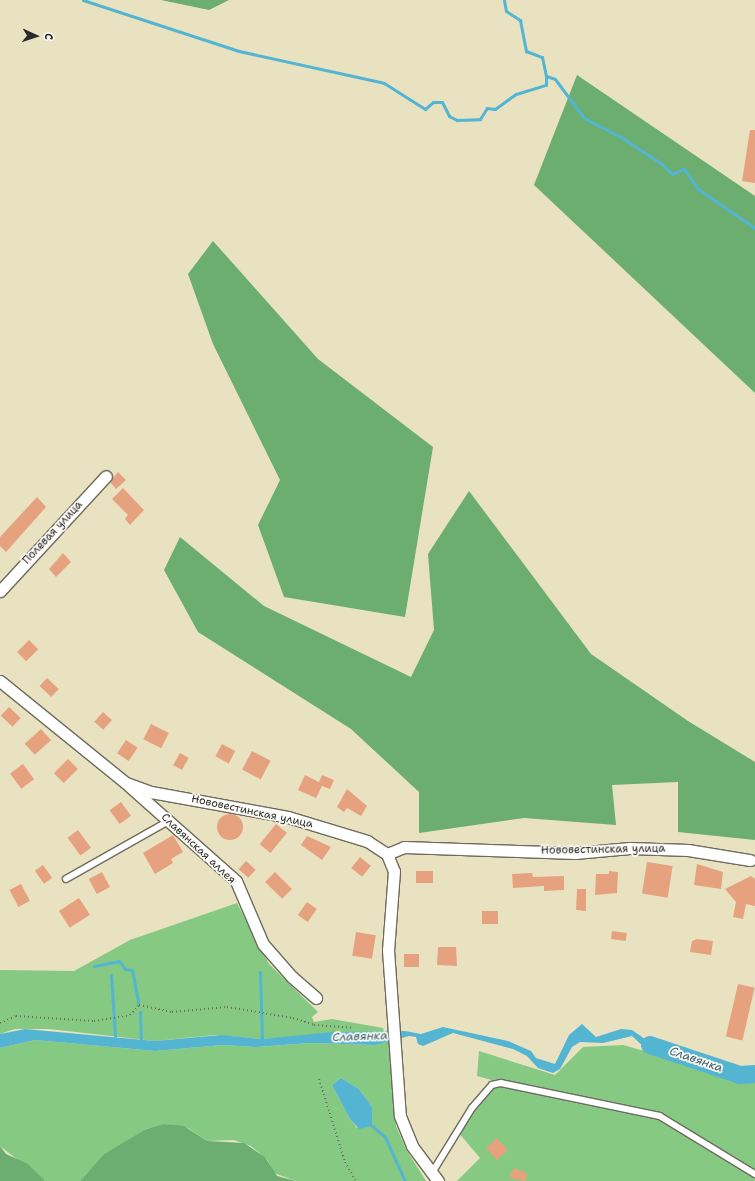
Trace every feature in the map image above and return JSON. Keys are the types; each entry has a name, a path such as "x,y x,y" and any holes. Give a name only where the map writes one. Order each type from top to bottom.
{"street":[{"name":"Полевая улица","path":"0,591 106,476"},
{"name":"Нововестинская улица","path":"0,680 126,783 151,792 288,817 367,841 387,854 404,847 575,853 630,848 688,850 753,861"},
{"name":"Славянская аллея","path":"126,783 236,881 263,944 292,977 316,998"},
{"path":"387,854 394,871 388,950 392,1020 403,1128 435,1178"}],"lane":[{"path":"66,879 169,821"},
{"path":"435,1178 472,1108 492,1085 500,1083 660,1116 755,1174"}],"path":[{"path":"0,1023 16,1016 94,1021 113,1014 130,1015 139,1005 172,1012 227,1007 294,1018 314,1025 352,1028"},
{"path":"319,1080 345,1162 356,1181"}],"green space":[{"path":"161,0 229,0 209,10"},
{"path":"577,75 755,196 755,393 534,185"},
{"path":"213,241 318,359 433,447 405,617 284,597 258,525 280,480 213,344 188,274"},
{"path":"469,491 591,654 688,721 755,762 755,840 678,832 678,782 612,785 616,825 524,818 419,833 419,792 351,729 198,632 164,570 180,537 264,606 411,677 434,630 428,554"},
{"path":"237,903 269,964 318,1012 312,1017 314,1022 332,1019 383,1028 384,1032 262,1039 215,1035 155,1041 49,1029 15,1029 0,1034 0,970 74,971 130,940"},
{"path":"35,1040 155,1051 223,1045 256,1047 310,1043 373,1045 389,1041 396,1126 407,1151 426,1181 296,1181 274,1173 267,1159 251,1146 234,1140 207,1141 188,1128 163,1124 144,1130 104,1154 80,1181 45,1181 0,1146 0,1048","holes":["341,1078 359,1089 372,1107 372,1126 357,1128 350,1119 332,1085"]},
{"path":"623,1045 755,1082 755,1181 457,1181 480,1158 458,1132 499,1082 477,1076 479,1051 555,1075 583,1047"},
{"path":"163,1124 184,1126 207,1141 244,1143 265,1157 277,1176 296,1181 80,1181 104,1154 144,1130"},
{"path":"0,1146 6,1154 28,1164 45,1181 0,1181"}],"water":[{"path":"582,1024 596,1037 621,1029 632,1030 652,1044 673,1048 675,1057 645,1048 632,1036 603,1043 580,1042 572,1047 560,1069 553,1073 538,1068 527,1056 513,1049 453,1033 423,1046 418,1044 416,1037 409,1036 375,1045 310,1043 256,1047 223,1045 155,1051 35,1040 0,1048 0,1034 25,1029 155,1041 221,1035 262,1039 334,1032 405,1031 421,1034 443,1027 508,1041 531,1051 536,1058 555,1064 569,1035"},
{"path":"341,1078 359,1089 372,1107 372,1126 359,1129 350,1119 332,1085"}],"building":[{"path":"750,130 755,130 755,183 742,181"},
{"path":"118,472 126,480 116,489 110,482"},
{"path":"123,488 144,510 130,525 125,519 128,515 112,499"},
{"path":"37,497 46,507 6,552 0,546 0,537"},
{"path":"63,553 71,562 56,577 49,569"},
{"path":"29,640 38,649 26,661 17,652"},
{"path":"47,678 59,689 51,697 39,686"},
{"path":"9,707 21,718 13,727 1,716"},
{"path":"103,712 112,720 103,730 94,722"},
{"path":"151,724 169,733 161,748 143,739"},
{"path":"41,729 51,740 35,755 25,744"},
{"path":"126,740 138,748 129,761 117,753"},
{"path":"222,744 235,751 229,763 215,756"},
{"path":"252,751 271,761 261,779 242,770"},
{"path":"180,753 189,758 182,770 173,765"},
{"path":"68,759 78,769 64,783 54,773"},
{"path":"23,764 34,779 21,789 10,773"},
{"path":"305,775 319,782 322,775 334,780 330,789 322,786 316,798 298,790"},
{"path":"347,789 367,806 361,816 347,808 344,812 337,807"},
{"path":"121,802 131,816 120,824 110,810"},
{"path":"230,814 239,818 243,827 239,836 230,840 221,836 217,827 221,818"},
{"path":"276,824 287,833 271,853 260,844"},
{"path":"78,830 91,848 80,855 67,838"},
{"path":"173,835 183,852 171,859 173,863 155,874 143,853"},
{"path":"307,836 331,847 322,860 301,845"},
{"path":"360,857 371,866 362,877 351,868"},
{"path":"246,861 256,870 248,878 239,869"},
{"path":"647,862 673,866 668,898 642,894"},
{"path":"697,864 723,872 721,889 694,885"},
{"path":"43,865 52,878 44,884 35,871"},
{"path":"416,871 433,871 433,883 416,883"},
{"path":"609,871 618,872 617,893 595,895 596,874 609,874"},
{"path":"102,872 110,887 97,894 89,879"},
{"path":"275,872 292,889 282,899 265,882"},
{"path":"532,873 533,877 564,876 564,890 544,891 544,886 513,888 512,874"},
{"path":"751,876 755,879 755,906 746,904 743,919 733,917 736,902 725,889"},
{"path":"21,884 30,901 18,907 10,890"},
{"path":"577,889 586,889 586,911 576,910"},
{"path":"79,898 90,915 70,928 59,911"},
{"path":"307,902 317,909 308,922 298,915"},
{"path":"482,911 498,911 498,924 482,924"},
{"path":"612,931 627,933 626,941 611,939"},
{"path":"356,932 376,935 372,959 352,956"},
{"path":"697,939 713,941 711,955 690,952 692,941"},
{"path":"438,947 456,947 457,966 437,965"},
{"path":"404,954 419,954 419,967 404,967"},
{"path":"738,984 755,988 742,1040 726,1037"},
{"path":"497,1138 508,1150 497,1160 486,1148"},
{"path":"514,1168 528,1174 525,1181 509,1178"}],"waterway":[{"path":"83,0 239,51 384,83 425,109 433,102 442,102 449,116 457,120 480,119 487,108 495,109 516,94 546,85 546,76"},
{"path":"504,0 506,11 520,20 526,51 542,57 546,76 555,79 584,118 621,137 662,164 672,174 684,169 698,189 755,228"},
{"path":"94,966 119,961 125,969 132,970 138,1002"},
{"path":"260,972 262,1039"},
{"path":"111,975 115,1036"},
{"path":"140,1012 141,1041"},
{"name":"Славянка","path":"650,1045 740,1075 755,1074"},
{"path":"372,1126 385,1137 405,1181"}]}
